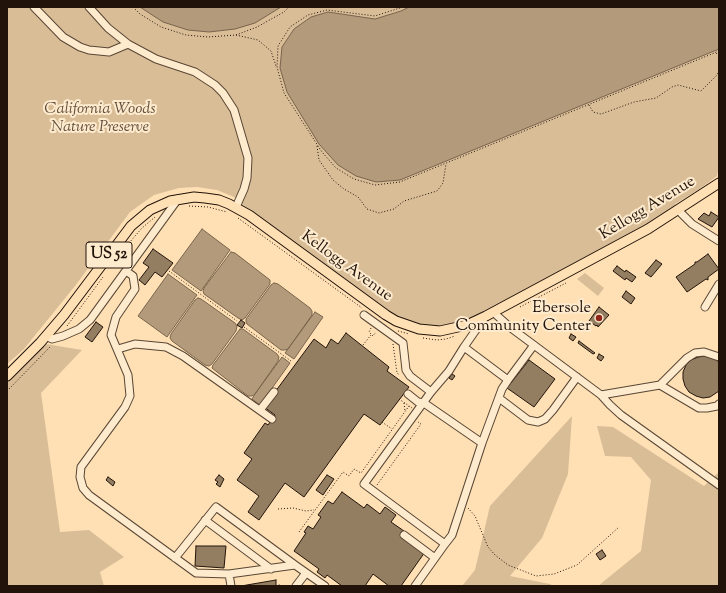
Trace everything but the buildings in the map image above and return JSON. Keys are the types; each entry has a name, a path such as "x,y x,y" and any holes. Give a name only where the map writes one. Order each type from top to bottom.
{"main road":[{"name":"Kellogg Avenue","path":"7,376 64,315 131,226 150,210 178,199 194,197 205,198 219,200 236,207 386,315 396,321 419,329 440,331 467,325 490,314 635,236 679,210 719,183"}],"street":[{"path":"34,7 63,37 80,47 89,50 109,52 128,44"},
{"path":"89,7 108,28 128,44 156,59 190,70 205,77 230,101 246,151 248,168 244,189 236,207"},
{"path":"46,336 52,339 72,333 84,326 90,320 178,199"},
{"path":"679,210 692,224 719,241"},
{"path":"126,271 133,276 135,289 116,317 112,325 111,335 130,381 129,402 83,464 80,473 83,488 89,495 196,573 228,574 295,565"},
{"path":"704,307 719,284"},
{"path":"363,312 403,343 406,370 410,376 432,392"},
{"path":"445,544 364,484 449,371 464,347 490,314 601,395 621,415 719,485"},
{"path":"118,349 135,344 166,347 183,356 272,419"},
{"path":"415,586 452,535 482,442 499,398 508,380 534,345"},
{"path":"464,347 508,380"},
{"path":"601,395 660,385 695,353 704,352 719,357"},
{"path":"499,398 528,420 538,422 545,419 577,377"},
{"path":"660,385 699,408 707,408 717,406 719,404"},
{"path":"260,410 274,392"},
{"path":"408,394 418,402 424,403 482,442"},
{"path":"175,558 216,507 325,586"},
{"path":"205,520 271,569"},
{"path":"404,535 435,558"},
{"path":"296,586 306,573"},
{"path":"228,574 231,586"}],"path":[{"path":"132,7 160,27 186,35 208,37 236,35 258,27 284,12 289,7"},
{"path":"323,7 327,10"},
{"path":"277,67 278,46 290,27 308,15 327,10 375,16 403,7"},
{"path":"236,35 258,40 271,51 284,93 317,145 336,168 354,179 375,185 400,182 719,51"},
{"path":"715,53 719,56"},
{"path":"589,105 593,112 600,114 634,102 656,98 672,87 678,86 701,91 719,71"},
{"path":"317,145 319,160 333,180 344,189 358,197 367,209 379,213 394,209 404,201 437,191 443,183 446,164"},
{"path":"237,218 363,312"},
{"path":"169,272 237,321"},
{"path":"520,307 566,283"},
{"path":"244,327 291,361"},
{"path":"394,329 414,336"},
{"path":"363,345 371,334"},
{"path":"420,337 436,340 446,339 458,335"},
{"path":"399,398 412,408"},
{"path":"404,402 405,412"},
{"path":"299,532 343,472 349,476 354,469 360,473 409,406"},
{"path":"373,491 421,424 416,420"},
{"path":"382,422 392,429"},
{"path":"463,502 475,516 488,547 495,555 508,565 536,576 554,574 577,565 619,527"},
{"path":"278,509 293,508 306,511 315,510"}],"green space":[{"name":"California Woods Nature Preserve","path":"7,7 719,7 719,166 717,176 675,204 679,210 458,328 407,326 236,207 239,199 217,190 197,187 179,188 154,195 130,212 75,286 24,349 7,364"},
{"path":"585,273 604,288 598,296 577,279"},
{"path":"40,343 82,350 41,393 60,532 89,530 124,557 100,572 104,586 7,586 7,376"},
{"path":"572,416 568,474 542,538 510,576 550,584 553,586 462,586 475,570 490,506"},
{"path":"597,426 613,427 704,486 719,472 719,586 598,586 641,551 651,480 631,457 605,456"}],"shaded area":[{"path":"140,7 281,7 255,23 235,29 209,32 188,30 163,22"},
{"path":"409,7 719,7 719,49 400,180 376,182 356,176 338,165 319,144 287,92 280,68 282,47 294,29 311,17 328,12 375,19"},
{"path":"202,229 230,250 201,291 172,270"},
{"path":"231,252 235,253 270,280 270,284 242,320 204,294 203,291"},
{"path":"168,274 197,295 167,337 138,316"},
{"path":"274,283 278,284 312,311 312,315 288,349 285,350 281,350 246,322 246,319"},
{"path":"198,298 235,323 237,326 236,331 209,366 205,365 170,338 171,334 195,300"},
{"path":"315,312 323,317 294,359 285,353"},
{"path":"240,329 243,329 279,357 278,361 255,394 252,396 248,396 212,368"},
{"path":"282,357 290,363 260,405 252,399"}],"place":[{"name":"Ebersole Community Center","path":"599,318"}]}
